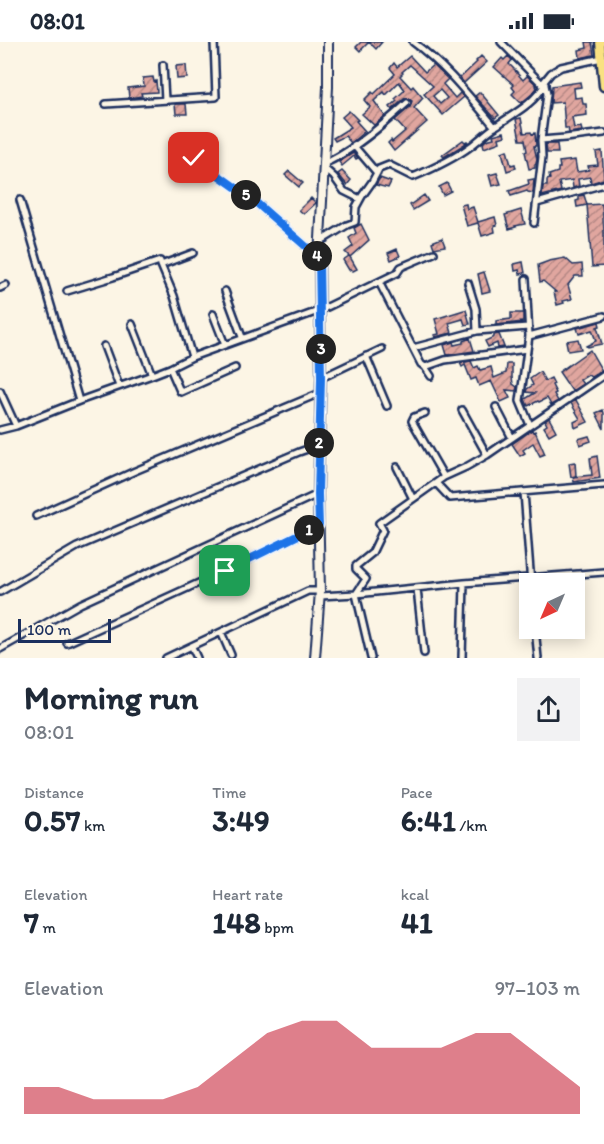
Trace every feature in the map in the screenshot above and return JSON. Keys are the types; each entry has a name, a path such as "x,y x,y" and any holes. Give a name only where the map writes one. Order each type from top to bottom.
{"main road":[{"path":"315,658 320,593 318,494 321,310 319,258 328,87 328,42"},
{"path":"602,50 604,86"}],"street":[{"path":"106,104 216,97 214,42"},
{"path":"414,42 431,55 495,127"},
{"path":"501,42 543,84 547,94 534,224"},
{"path":"321,241 355,222 356,207 379,169 388,165 413,177 425,172 469,148 534,99 551,73 602,50"},
{"path":"163,65 165,99"},
{"path":"360,199 344,191 323,166 338,158 407,103"},
{"path":"541,140 604,133"},
{"path":"354,146 377,173"},
{"path":"194,158 252,199 319,258"},
{"path":"537,203 604,184"},
{"path":"20,200 79,401"},
{"path":"161,265 193,253"},
{"path":"0,430 152,375 242,337 321,310 397,273 401,267 434,253"},
{"path":"67,291 160,261 174,296 192,357"},
{"path":"526,279 529,336 520,401 530,425"},
{"path":"379,282 421,364 431,376"},
{"path":"468,283 476,309 477,332"},
{"path":"225,291 242,337"},
{"path":"213,314 225,345"},
{"path":"529,336 604,316"},
{"path":"132,324 152,375"},
{"path":"413,348 477,332 528,327"},
{"path":"104,346 119,386"},
{"path":"321,378 382,349"},
{"path":"425,367 445,360 527,349"},
{"path":"366,356 387,406"},
{"path":"170,368 181,392 236,368"},
{"path":"371,658 356,594 366,579 356,569 356,566 372,553 383,531 379,523 444,477 487,455 604,375"},
{"path":"0,391 16,426"},
{"path":"36,516 135,471 320,393"},
{"path":"496,407 512,438"},
{"path":"462,410 487,455"},
{"path":"425,413 414,417 412,421 444,477"},
{"path":"0,592 77,547 319,445"},
{"path":"397,467 413,499"},
{"path":"436,483 450,498 604,485"},
{"path":"524,492 530,573"},
{"path":"0,649 80,604 318,494"},
{"path":"68,643 319,525"},
{"path":"585,574 604,572"},
{"path":"166,658 308,591 356,594 464,583 519,581"},
{"path":"462,658 464,583"},
{"path":"417,589 424,653"},
{"path":"221,632 231,655"},
{"path":"536,639 538,658"},
{"path":"192,647 197,658"}],"building":[{"path":"361,42 369,42 360,51 356,47"},
{"path":"369,42 382,42 376,49"},
{"path":"586,42 592,42 594,55 580,58 579,50 587,48"},
{"path":"410,56 425,72 433,65 448,79 443,84 455,98 460,93 464,97 443,115 424,94 433,86 410,65 400,76 423,98 414,108 427,122 394,151 388,143 405,131 395,120 410,107 412,101 405,98 392,110 390,107 397,101 395,99 405,90 399,82 386,95 384,92 374,101 385,116 374,125 362,114 370,107 364,100 372,92 374,94 395,74 390,68 394,63 397,67","holes":["440,90 447,98 440,104 433,96"]},
{"path":"481,56 487,62 464,83 460,78"},
{"path":"508,56 512,60 509,64 523,80 527,76 537,85 532,94 521,103 512,94 515,91 512,87 514,85 494,67 502,58 504,60"},
{"path":"186,65 187,78 177,79 176,66"},
{"path":"153,77 154,82 156,81 157,92 141,93 142,96 129,98 128,88 144,86 143,78"},
{"path":"580,82 581,87 574,88 575,98 582,97 583,104 586,104 587,115 572,117 574,128 581,127 582,131 569,133 568,128 565,128 563,102 551,103 552,86"},
{"path":"480,92 499,115 495,118 475,96"},
{"path":"175,104 186,104 187,114 176,114"},
{"path":"349,111 365,131 351,143 345,136 335,141 333,138 351,127 342,117"},
{"path":"521,118 524,133 535,133 536,146 534,146 537,159 535,168 529,169 525,140 520,140 516,119"},
{"path":"504,132 505,136 499,138 500,142 484,148 483,143 486,140"},
{"path":"463,140 468,142 444,157 442,155"},
{"path":"546,144 557,144 558,153 547,153"},
{"path":"507,150 511,165 515,164 516,168 507,171 502,152"},
{"path":"602,151 604,179 591,183 590,177 578,179 579,186 573,188 572,180 559,182 561,191 542,196 543,186 547,186 547,180 550,179 549,175 558,172 560,168 559,162 575,160 577,172 589,170 588,166 598,165 596,152"},
{"path":"353,153 358,158 354,156 342,166 339,162"},
{"path":"289,171 303,183 299,187 285,175"},
{"path":"342,171 351,180 347,185 338,174"},
{"path":"497,173 501,184 492,186 489,175"},
{"path":"380,178 391,182 388,188 376,185"},
{"path":"534,179 533,193 527,191 511,196 509,191 529,184 528,180"},
{"path":"447,183 451,191 443,195 439,187"},
{"path":"424,195 428,201 413,210 410,205"},
{"path":"584,195 587,205 577,207 576,201 579,200 579,196"},
{"path":"311,198 316,203 304,214 299,210"},
{"path":"466,204 467,209 473,207 478,222 495,217 497,225 494,226 495,232 482,236 478,223 467,226 461,205"},
{"path":"602,204 604,266 592,267 587,205"},
{"path":"521,210 525,224 509,229 505,215"},
{"path":"361,224 369,240 350,257 357,269 353,271 349,270 343,260 349,256 345,252 353,246 349,238 356,233 354,228"},
{"path":"442,238 445,246 434,248 432,242"},
{"path":"397,249 400,256 391,260 388,253"},
{"path":"565,258 573,265 582,264 583,276 575,276 568,285 572,299 557,305 554,292 556,292 543,281 540,282 538,265"},
{"path":"523,262 525,273 520,274 519,270 515,271 514,264"},
{"path":"484,272 490,291 482,293 478,274"},
{"path":"466,310 470,324 465,325 463,319 449,323 452,333 435,337 434,335 439,334 435,319"},
{"path":"511,313 523,313 523,322 496,325 496,321 511,319"},
{"path":"599,322 600,326 597,327 602,344 587,347 596,341 592,330 579,334 577,328"},
{"path":"499,334 504,347 498,348 497,343 488,347 485,341"},
{"path":"470,338 474,351 447,355 444,345 453,342 454,345 463,343"},
{"path":"578,339 581,349 568,351 566,341"},
{"path":"590,350 602,371 580,380 583,384 572,391 559,372"},
{"path":"471,361 474,368 478,366 480,370 491,367 494,378 506,373 507,364 512,364 513,384 517,387 516,391 506,390 510,398 501,402 491,381 479,386 476,378 471,380 465,365 462,367 460,363"},
{"path":"540,372 545,381 551,378 558,401 551,405 547,398 528,406 525,399 535,393 526,392 533,385 530,379"},
{"path":"576,400 588,422 575,428 574,422 580,419 571,403"},
{"path":"603,410 604,413 604,429 596,413"},
{"path":"549,418 556,431 549,435 544,427 547,425 545,421"},
{"path":"532,430 535,431 545,454 540,456 533,443 523,450 525,453 520,456 512,444"},
{"path":"589,436 591,441 580,445 578,439"},
{"path":"597,456 600,478 574,482 573,477 592,475 590,458"},
{"path":"575,462 576,476 571,477 569,463"}],"route":[{"path":"194,158 252,199 319,258 321,378 319,525 225,571"}]}
